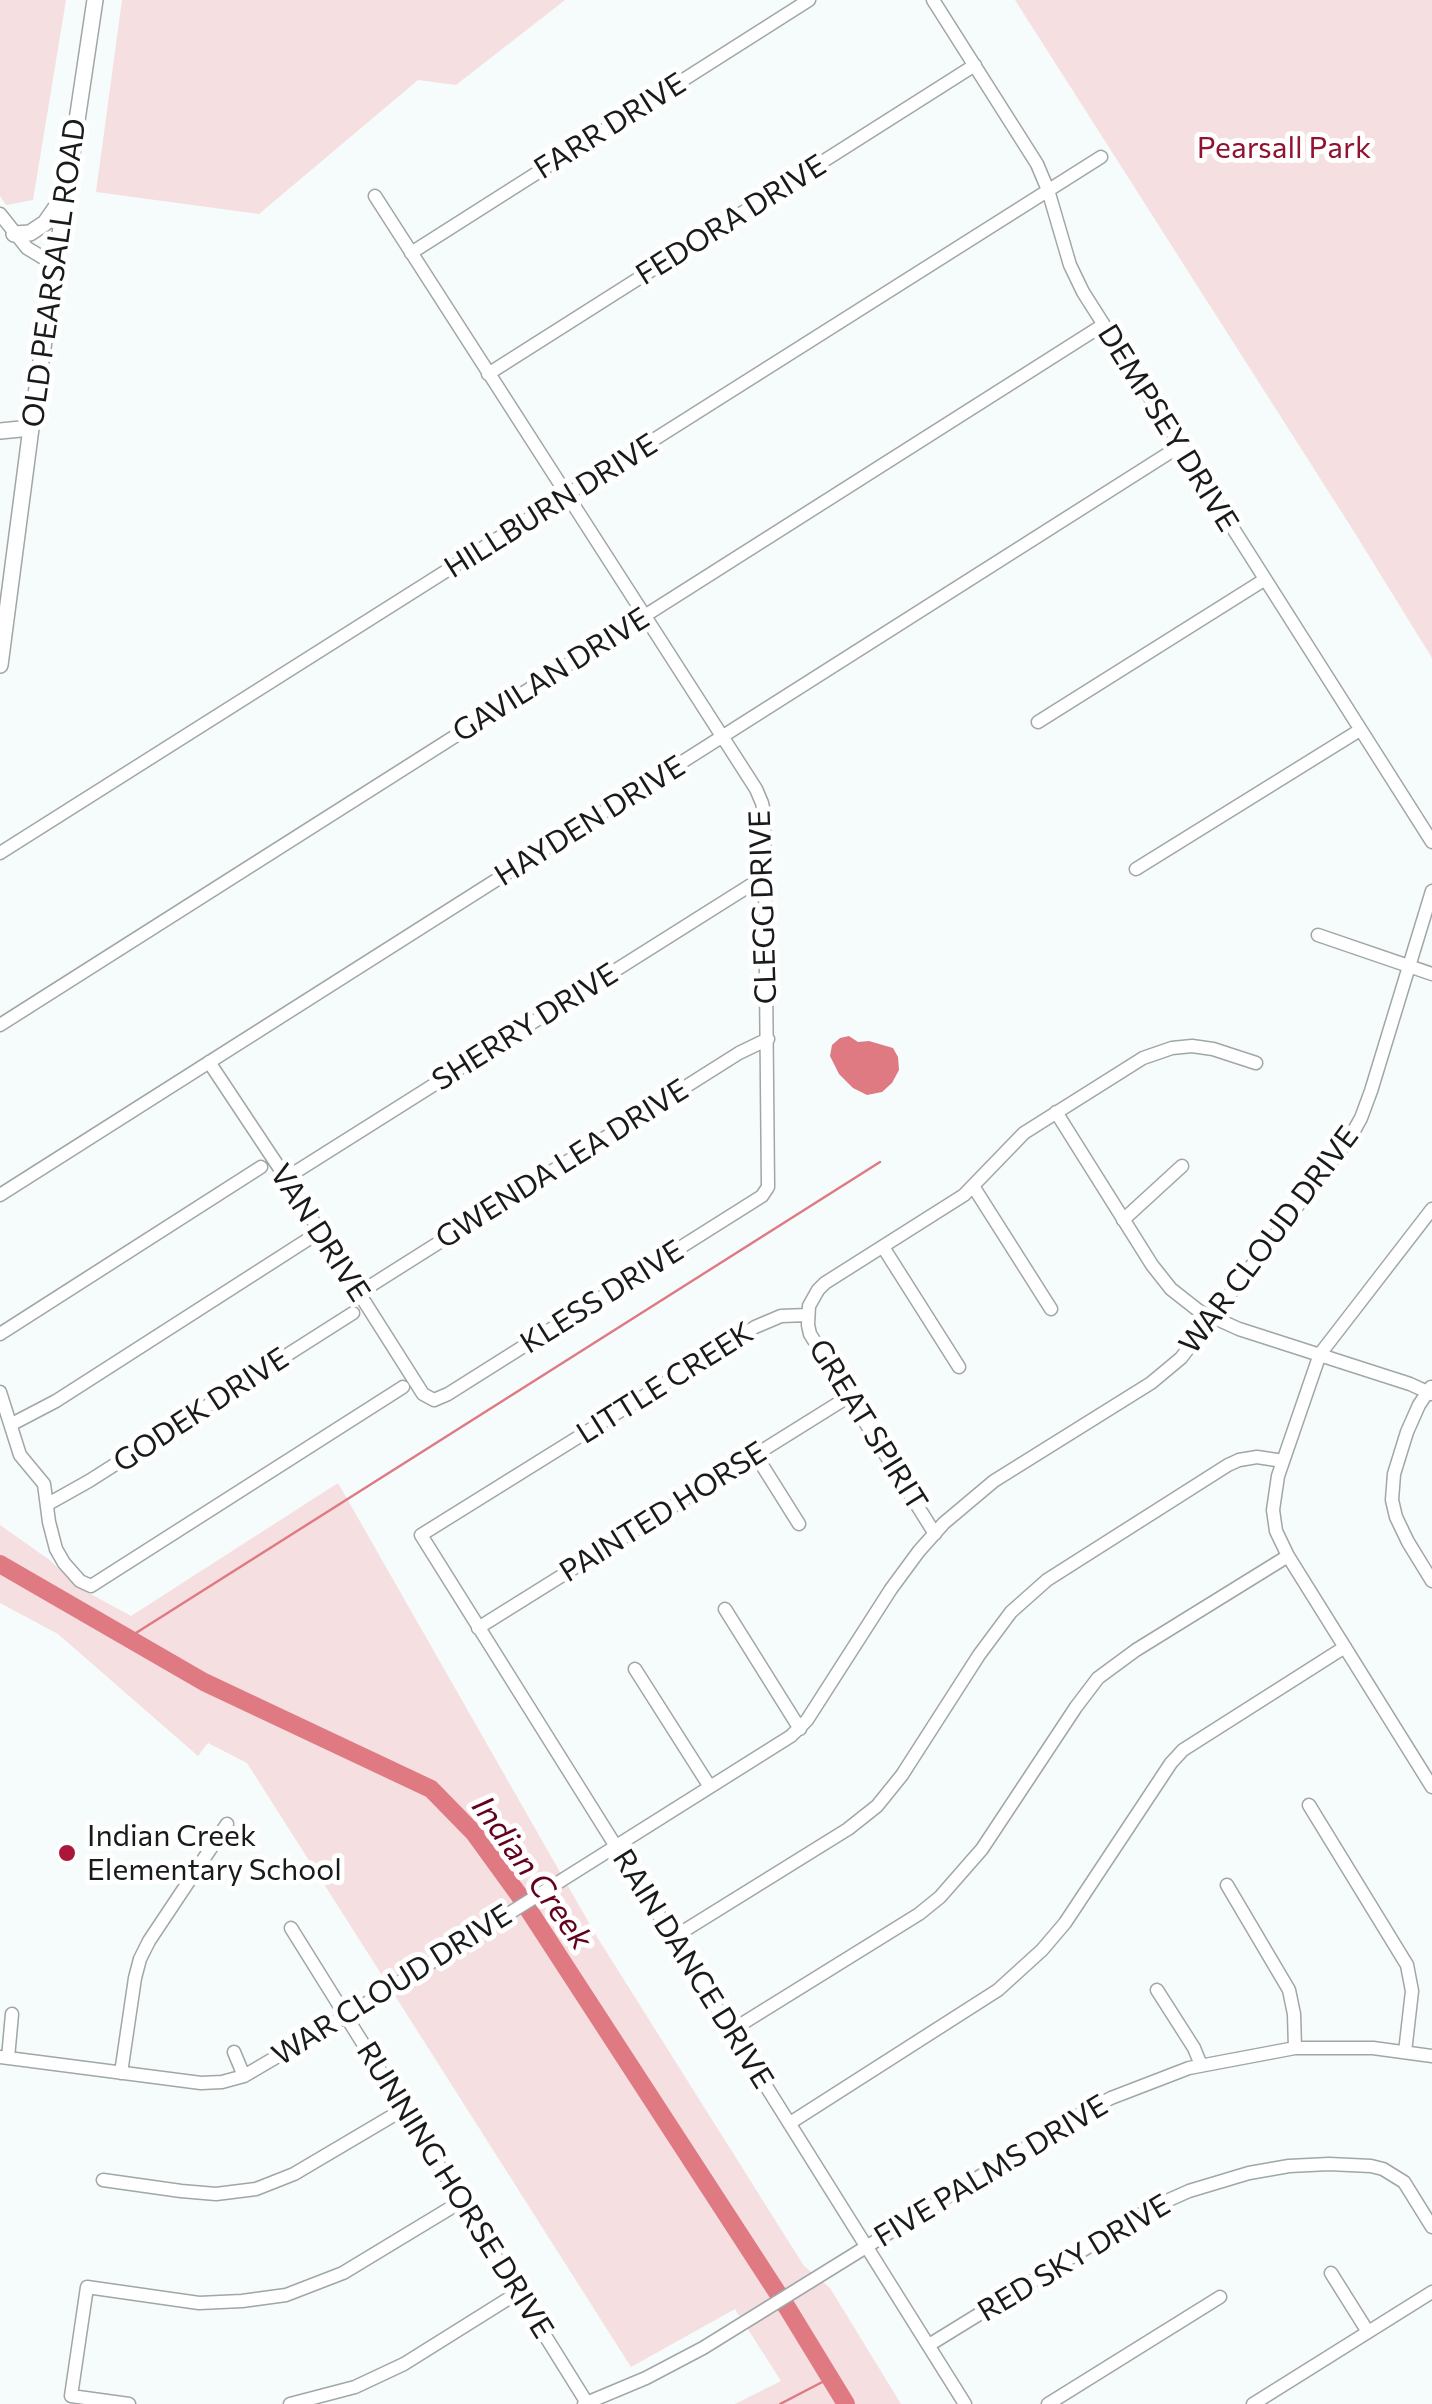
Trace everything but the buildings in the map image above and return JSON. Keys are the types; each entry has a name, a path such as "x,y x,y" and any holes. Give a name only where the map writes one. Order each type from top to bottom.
{"main road":[{"name":"OLD PEARSALL ROAD","path":"0,665 95,0"},
{"path":"14,234 30,232 46,223 66,194"},
{"path":"0,432 31,428"}],"street":[{"name":"FARR DRIVE","path":"411,253 810,0"},
{"name":"DEMPSEY DRIVE","path":"933,0 1037,164 1070,265 1083,292 1432,842"},
{"name":"FEDORA DRIVE","path":"488,374 975,66"},
{"name":"HILLBURN DRIVE","path":"0,854 1101,157"},
{"name":"CLEGG DRIVE","path":"374,196 756,789 763,806 768,1039 766,1190"},
{"path":"0,214 28,248 55,266"},
{"name":"GAVILAN DRIVE","path":"0,1025 1103,325"},
{"name":"HAYDEN DRIVE","path":"0,1194 1180,446"},
{"path":"1038,722 1264,580"},
{"path":"1136,869 1360,730"},
{"name":"SHERRY DRIVE","path":"286,1178 765,876"},
{"name":"WAR CLOUD DRIVE","path":"4,2058 201,2083 244,2076 346,2016 800,1728 891,1589 935,1534 994,1481 1150,1383 1181,1358 1351,1136 1361,1118 1432,892"},
{"path":"1318,935 1432,974"},
{"name":"GWENDA LEA DRIVE","path":"359,1293 738,1053 768,1039"},
{"path":"808,1315 813,1298 825,1283 944,1209 974,1186 1024,1133 1143,1058 1172,1048 1203,1047 1256,1063"},
{"name":"VAN DRIVE","path":"209,1062 422,1394 434,1400"},
{"path":"1056,1112 1160,1276 1182,1298 1211,1318 1239,1329 1430,1390 1407,1432 1394,1474 1392,1500 1408,1542 1432,1581"},
{"path":"0,1334 261,1166"},
{"path":"1123,1220 1182,1166"},
{"path":"974,1186 1051,1309"},
{"name":"KLESS DRIVE","path":"434,1400 766,1190"},
{"path":"1432,1209 1320,1354 1275,1487 1273,1510 1276,1530 1288,1556 1432,1787"},
{"path":"12,1424 56,1402 307,1240"},
{"path":"883,1247 959,1367"},
{"name":"GODEK DRIVE","path":"48,1504 352,1313"},
{"name":"GREAT SPIRIT","path":"808,1315 810,1334 935,1534"},
{"name":"LITTLE CREEK","path":"421,1535 754,1327 782,1316 808,1315"},
{"path":"0,1392 20,1454 44,1484 56,1548 80,1581 91,1586 403,1387"},
{"name":"PAINTED HORSE","path":"478,1628 848,1397"},
{"path":"756,1454 799,1524"},
{"path":"674,1937 848,1830 877,1806 1011,1612 1047,1580 1228,1465 1257,1457 1283,1461"},
{"name":"RAIN DANCE DRIVE","path":"421,1535 965,2404"},
{"path":"732,2030 919,1914 940,1897 982,1848 1098,1678 1136,1650 1288,1556"},
{"path":"725,1609 800,1728"},
{"path":"790,2123 998,1990 1065,1923 1183,1750 1345,1647"},
{"path":"635,1669 710,1787"},
{"path":"1310,1805 1407,1965 1412,1991 1405,2052"},
{"path":"122,2073 140,1959 227,1824"},
{"path":"1227,1885 1289,1990 1295,2048"},
{"name":"RUNNING HORSE DRIVE","path":"291,1928 586,2403"},
{"path":"1157,1990 1201,2065"},
{"path":"4,2058 12,2014"},
{"name":"FIVE PALMS DRIVE","path":"586,2403 674,2364 1111,2098 1201,2065 1295,2048 1359,2048 1432,2056"},
{"path":"234,2052 244,2076"},
{"path":"103,2180 216,2194 256,2189 294,2174 404,2109"},
{"name":"RED SKY DRIVE","path":"929,2346 1153,2207 1188,2191 1249,2173 1329,2164 1382,2168 1404,2182 1432,2227"},
{"path":"129,2404 71,2396 87,2287 199,2303 286,2295 342,2273 462,2201"},
{"path":"1331,2273 1368,2332"},
{"path":"290,2404 354,2386 404,2364 519,2292"},
{"path":"1252,2404 1432,2292"},
{"path":"1048,2404 1220,2297"}],"green space":[{"path":"0,0 66,0 33,200 6,205 0,196"},
{"path":"122,0 565,0 456,85 418,80 259,214 96,192"},
{"name":"Pearsall Park","path":"1015,0 1432,0 1432,658 1353,530"},
{"path":"338,1483 597,1937 804,2266 830,2288 901,2404 735,2404 781,2381 735,2309 631,2367 247,1763 208,1743 198,1756 58,1634 0,1603 0,1525 51,1561 76,1586 131,1616"}],"shaded area":[{"path":"849,1036 858,1042 893,1048 899,1070 882,1092 867,1095 839,1074 830,1056 832,1045"}],"waterway":[{"path":"128,1638 880,1162"},
{"name":"Indian Creek","path":"0,1564 204,1682 431,1789 474,1833 519,1895 846,2404"},
{"path":"780,2404 830,2378"}],"place":[{"name":"Indian Creek Elementary School","path":"67,1853"}]}
